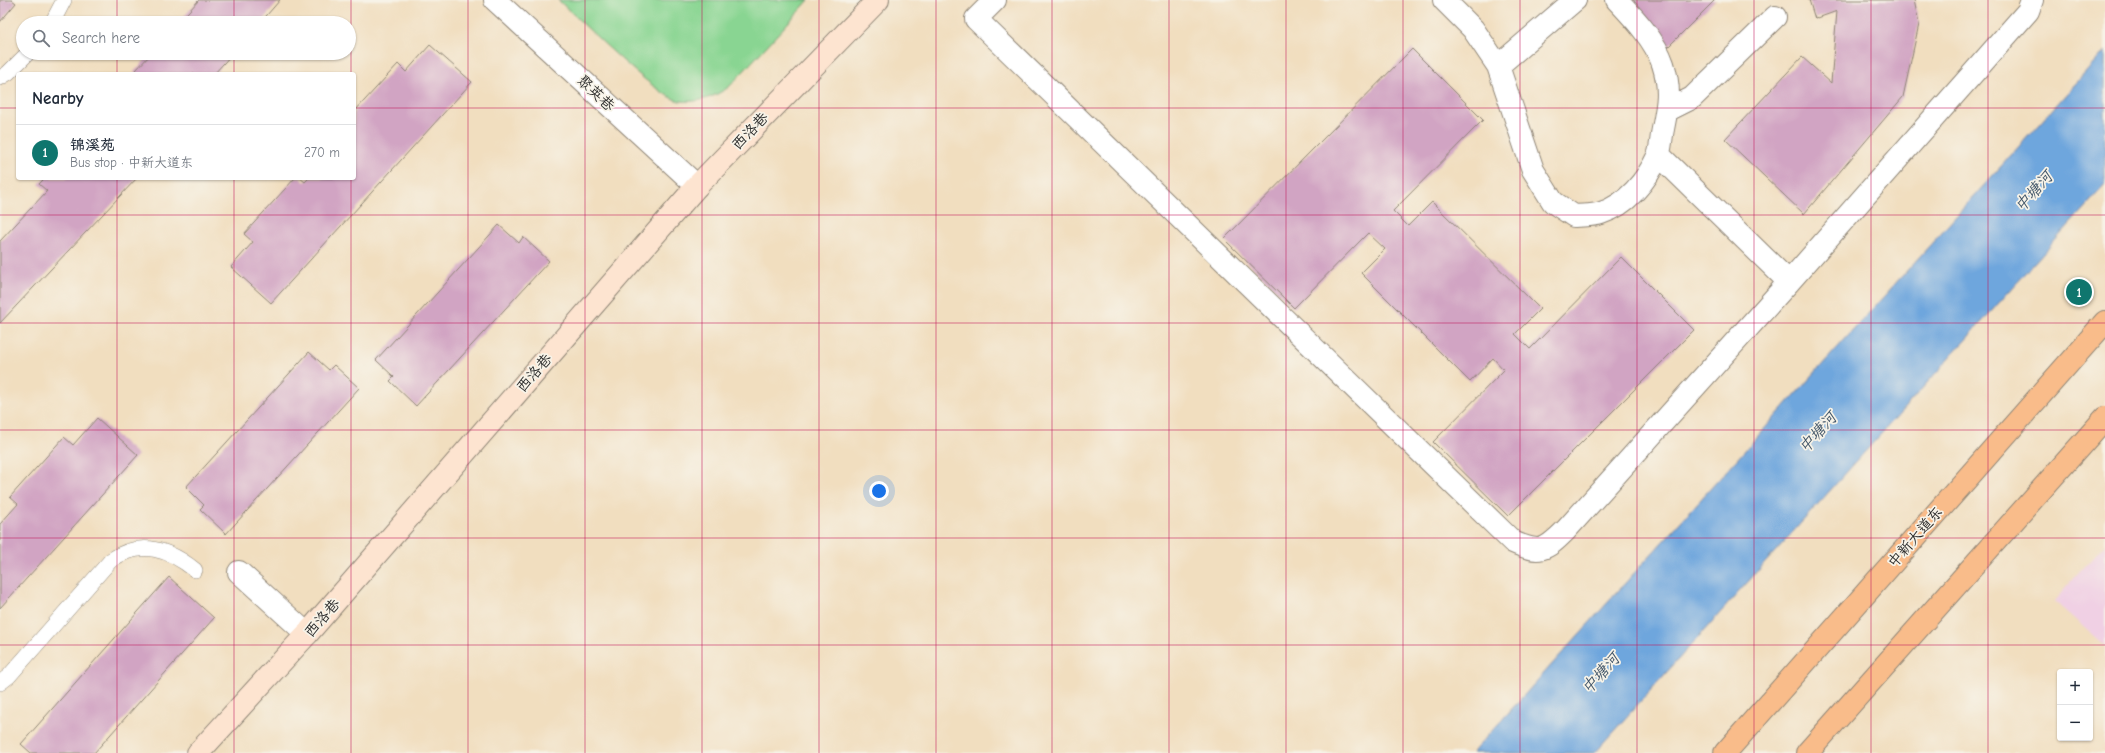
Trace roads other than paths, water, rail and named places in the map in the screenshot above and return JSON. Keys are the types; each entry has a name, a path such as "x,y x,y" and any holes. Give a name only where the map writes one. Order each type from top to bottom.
{"main road":[{"name":"中新大道东","path":"1726,753 2105,322"},
{"path":"1807,753 2105,418"}],"street":[{"name":"聚英巷","path":"495,0 697,186"},
{"name":"西洛巷","path":"198,753 307,634 697,186 878,0"},
{"path":"995,0 976,20 1513,542 1531,550 1550,546 1566,530 1789,282 2028,11 2032,0"},
{"path":"1444,0 1473,29 1498,66 1533,170 1554,202 1574,216 1601,213 1624,202 1645,180 1659,155 1668,110 1670,89 1662,62 1651,42 1633,18 1616,0"},
{"path":"1498,66 1575,0"},
{"path":"1668,110 1692,98 1775,17"},
{"path":"1659,155 1789,282"},
{"path":"239,572 307,634"}],"lane":[{"path":"56,16 64,0"},
{"path":"0,78 8,73 21,60"},
{"path":"0,683 9,676 112,560 121,554 137,549 154,549 170,553 194,570"}],"water":[{"name":"中塘河","path":"2105,51 2105,185 1594,753 1472,753"}],"place":[{"name":"锦溪苑","path":"2079,292"}]}
